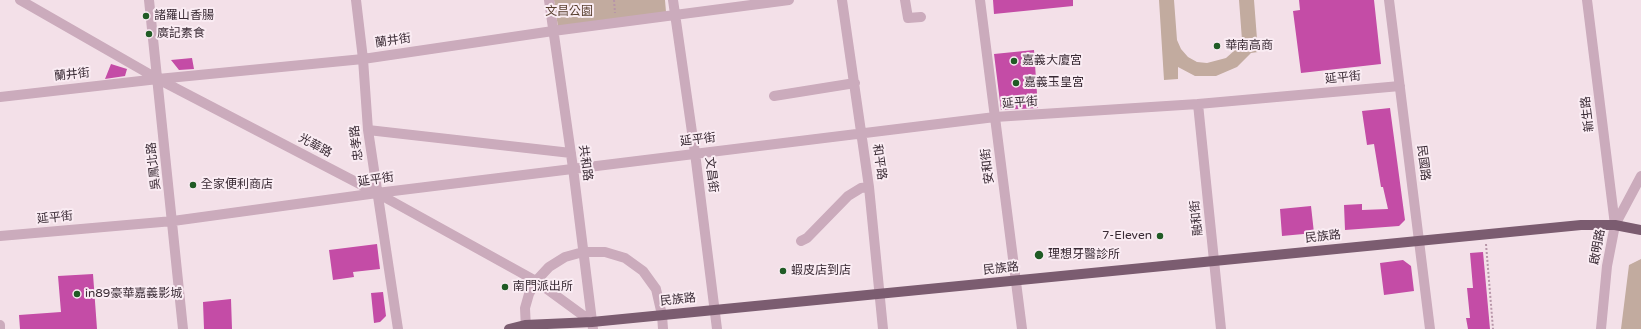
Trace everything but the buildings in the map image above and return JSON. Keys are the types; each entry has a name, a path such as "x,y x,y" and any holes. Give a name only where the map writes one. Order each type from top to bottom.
{"main road":[{"name":"民族路","path":"509,329 525,327 592,325 662,315 1581,225 1615,225 1641,230"}],"street":[{"name":"光華路","path":"20,0 158,78 377,193 536,280 592,325"},
{"name":"吳鳳北路","path":"149,0 183,329"},
{"name":"忠孝路","path":"356,0 363,59 368,130 398,329"},
{"name":"共和路","path":"549,0 573,168 592,325"},
{"name":"文昌街","path":"673,0 716,310 717,329"},
{"name":"蘭井街","path":"0,96 158,78 363,59 553,31 789,0"},
{"name":"和平路","path":"842,0 869,187 883,329"},
{"path":"905,0 908,18 921,17"},
{"name":"安和街","path":"980,0 1022,329"},
{"name":"民國路","path":"1389,0 1430,329"},
{"name":"新生路","path":"1587,0 1615,225"},
{"path":"774,96 855,84"},
{"name":"延平街","path":"0,236 173,221 573,168 995,117 1198,104 1400,86"},
{"name":"融和街","path":"1198,104 1221,329"},
{"path":"368,130 571,153"},
{"name":"啟明路","path":"1601,329 1607,266 1615,225 1641,176"},
{"path":"802,241 807,238 848,196 861,188 869,187"},
{"path":"525,327 525,308 529,294 536,280 549,267 565,257 583,252 605,252 625,258 643,271 656,289 662,315 662,329"}],"path":[{"path":"614,0 615,15"},
{"path":"1485,235 1493,329"}],"green space":[{"name":"文昌公園","path":"554,0 665,0 666,12 558,27"},
{"path":"1159,0 1174,0 1177,40 1181,49 1188,57 1197,62 1207,63 1226,58 1235,50 1242,40 1239,0 1254,0 1258,52 1251,53 1237,67 1216,76 1195,76 1178,67 1178,79 1164,80"},
{"path":"1641,259 1641,329 1621,329 1629,265"}],"place":[{"name":"諸羅山香腸","path":"146,16"},
{"name":"廣記素食","path":"149,34"},
{"name":"華南高商","path":"1217,46"},
{"name":"嘉義大廈宮","path":"1014,61"},
{"name":"嘉義玉皇宮","path":"1016,83"},
{"name":"全家便利商店","path":"193,185"},
{"name":"7-Eleven","path":"1160,236"},
{"name":"理想牙醫診所","path":"1039,255"},
{"name":"蝦皮店到店","path":"783,271"},
{"name":"南門派出所","path":"505,287"},
{"name":"in89豪華嘉義影城","path":"77,294"}]}
